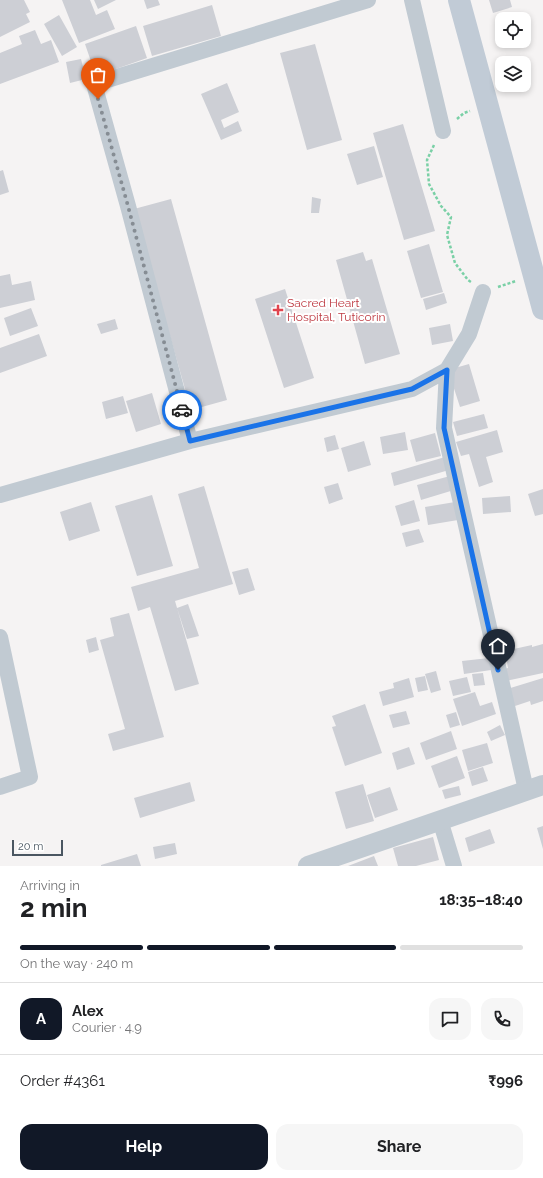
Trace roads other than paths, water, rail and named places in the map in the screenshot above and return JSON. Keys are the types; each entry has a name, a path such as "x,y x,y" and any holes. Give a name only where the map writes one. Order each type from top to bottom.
{"main road":[{"path":"459,0 543,309"}],"street":[{"path":"190,441 94,84 368,0"},
{"path":"412,0 443,130"},
{"path":"308,866 335,862 440,820 534,788 444,428 447,370 469,334 483,292"},
{"path":"0,495 190,441 412,389 447,370"},
{"path":"0,637 30,777 0,787"},
{"path":"440,820 454,866"}],"place":[{"name":"Sacred Heart Hospital, Tuticorin","path":"278,310"}]}
